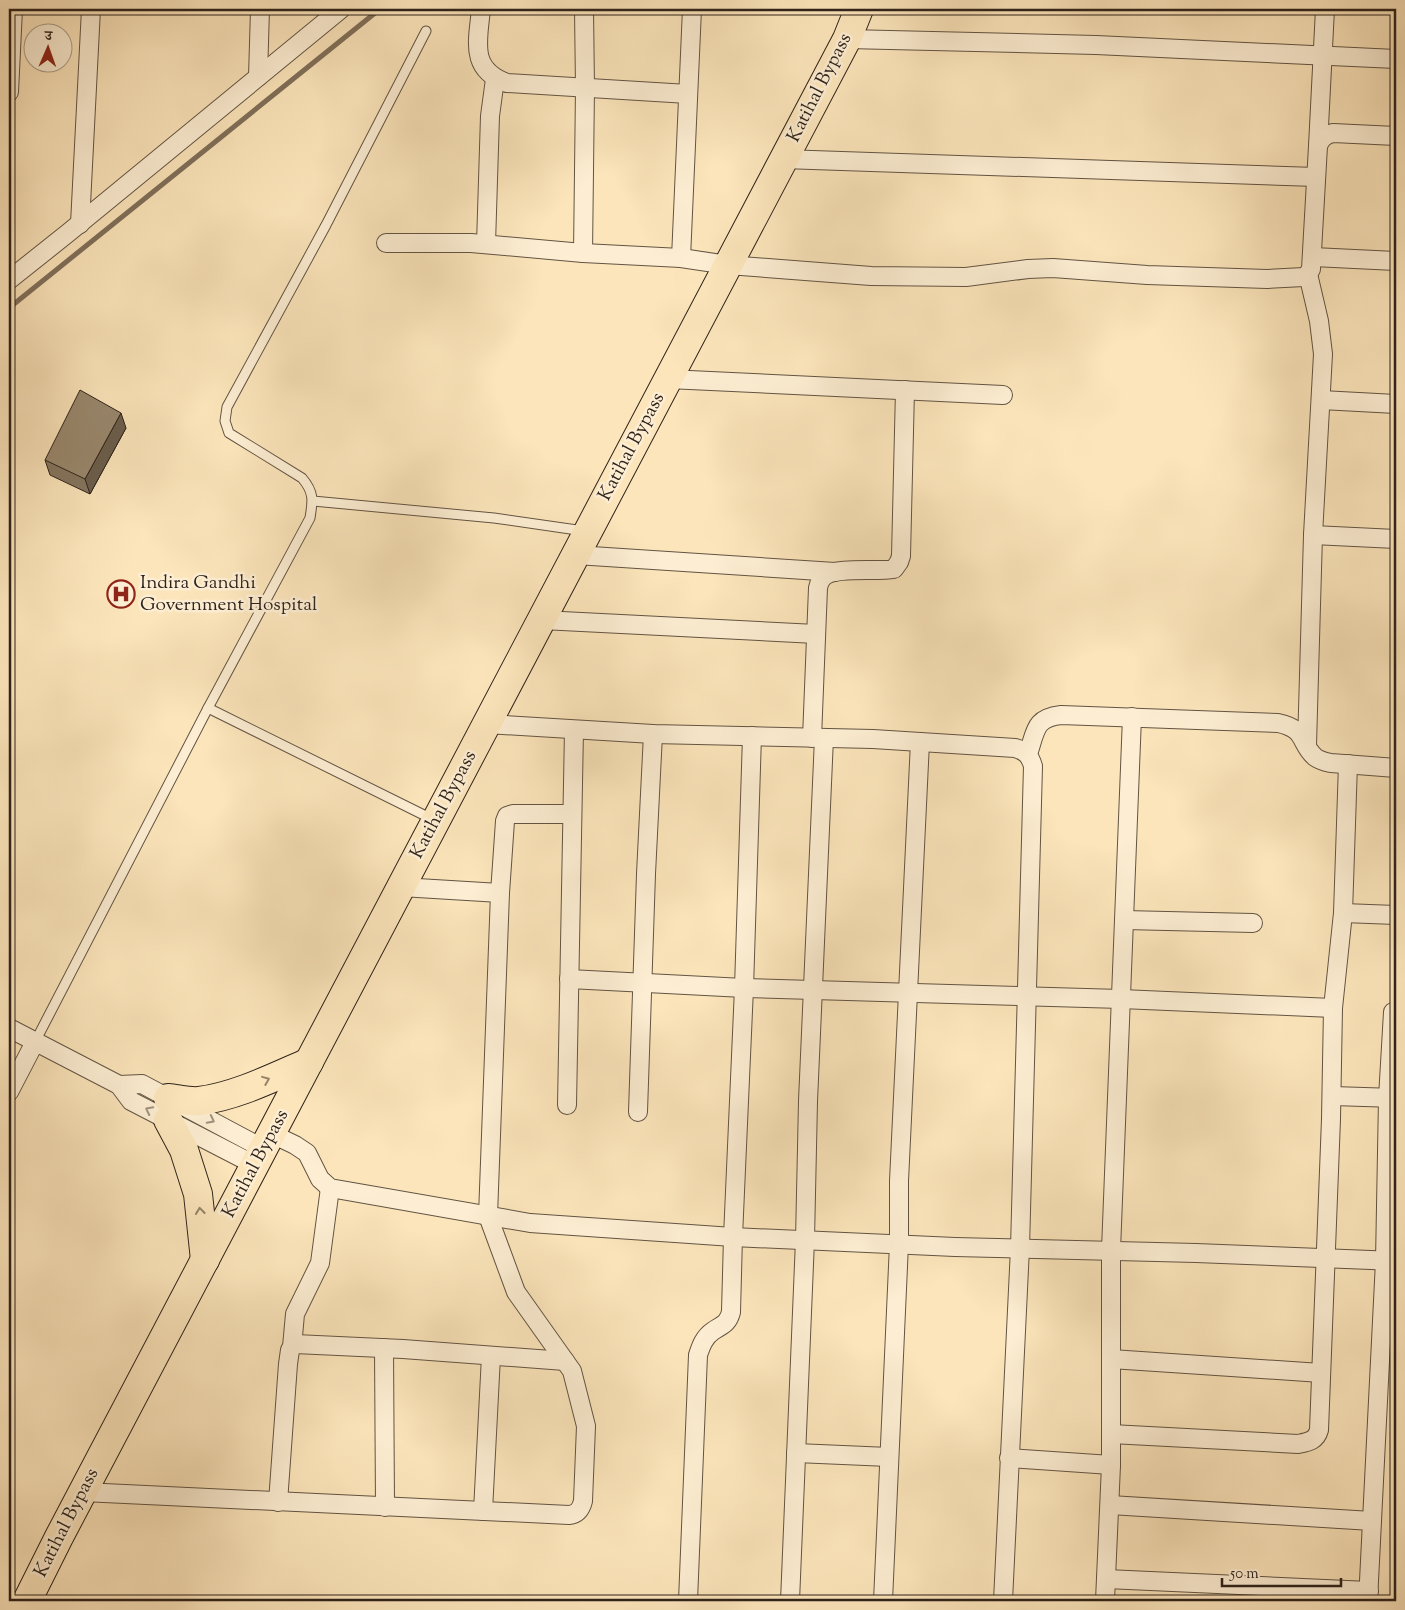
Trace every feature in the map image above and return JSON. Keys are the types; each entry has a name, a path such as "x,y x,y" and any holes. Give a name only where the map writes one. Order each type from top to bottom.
{"main road":[{"name":"Katihal Bypass","path":"27,1601 847,38 859,9"},
{"path":"205,1260 198,1194 168,1109 228,1094 309,1062"}],"street":[{"path":"9,92 10,38 13,9"},
{"path":"80,224 91,9"},
{"path":"258,77 260,9"},
{"path":"9,280 342,9"},
{"path":"480,9 478,54 485,69 496,79 507,83 688,94"},
{"path":"583,253 584,9"},
{"path":"681,258 692,9"},
{"path":"1307,744 1313,535 1323,354 1311,266 1325,9"},
{"path":"847,38 1096,45 1396,59"},
{"path":"486,244 490,116 496,79"},
{"path":"1318,146 1326,135 1332,133 1396,136"},
{"path":"783,160 1316,177"},
{"path":"386,243 486,244 583,253 681,258 728,265 906,277 966,277 1028,269 1053,268 1267,279 1299,278 1311,266 1396,261"},
{"path":"668,379 1003,395"},
{"path":"582,543 835,572 894,569 901,556 905,390"},
{"path":"1321,400 1396,404"},
{"path":"1313,535 1396,539"},
{"path":"790,1601 806,1240 808,1101 814,990 818,738 816,634 820,582 824,576 835,572"},
{"path":"542,620 816,634"},
{"path":"1028,754 1038,725 1042,720 1050,716 1132,717 1278,723 1293,728 1301,735 1316,758 1322,761 1396,768"},
{"path":"1105,1601 1111,1465 1111,1250 1132,717"},
{"path":"487,724 653,734 920,742 1015,748 1028,754 1033,766 1020,1248 1002,1601"},
{"path":"567,1104 574,730"},
{"path":"638,1112 653,734"},
{"path":"688,1601 698,1355 701,1345 706,1338 730,1319 731,1312 752,736"},
{"path":"883,1601 899,1244 899,1181 920,742"},
{"path":"1111,1434 1298,1444 1313,1440 1319,1430 1332,1096 1333,1008 1343,913 1348,764"},
{"path":"83,1492 569,1516 575,1515 582,1506 586,1426 572,1371 516,1292 488,1216 500,893 505,821 507,816 514,814 572,814"},
{"path":"401,887 500,893"},
{"path":"1343,913 1396,915"},
{"path":"1124,920 1253,923"},
{"path":"569,979 744,988 1121,999 1333,1008"},
{"path":"1106,1579 1368,1596 1391,1261 1393,1012"},
{"path":"9,1028 119,1086 142,1084 168,1109 264,1149 295,1145 307,1154 320,1179 330,1188 530,1224 733,1237 954,1247 1111,1250 1391,1261"},
{"path":"9,1092 35,1042"},
{"path":"1332,1096 1392,1098"},
{"path":"278,1502 288,1364 295,1314 320,1263 330,1188"},
{"path":"292,1346 295,1344 384,1348 565,1361"},
{"path":"384,1348 385,1507"},
{"path":"483,1511 491,1356"},
{"path":"1111,1359 1321,1373"},
{"path":"796,1453 890,1456"},
{"path":"1009,1458 1111,1465"},
{"path":"1110,1504 1372,1521"}],"lane":[{"path":"35,1042 208,708 310,518 313,502 310,488 302,478 229,433 225,421 227,408 326,225 426,31"},
{"path":"313,502 494,518 582,543"},
{"path":"208,708 436,821"}],"building":[{"path":"80,390 121,413 85,479 45,460"}],"waterway":[{"path":"9,308 380,9"}],"place":[{"name":"Indira Gandhi Government Hospital","path":"121,594"}]}
